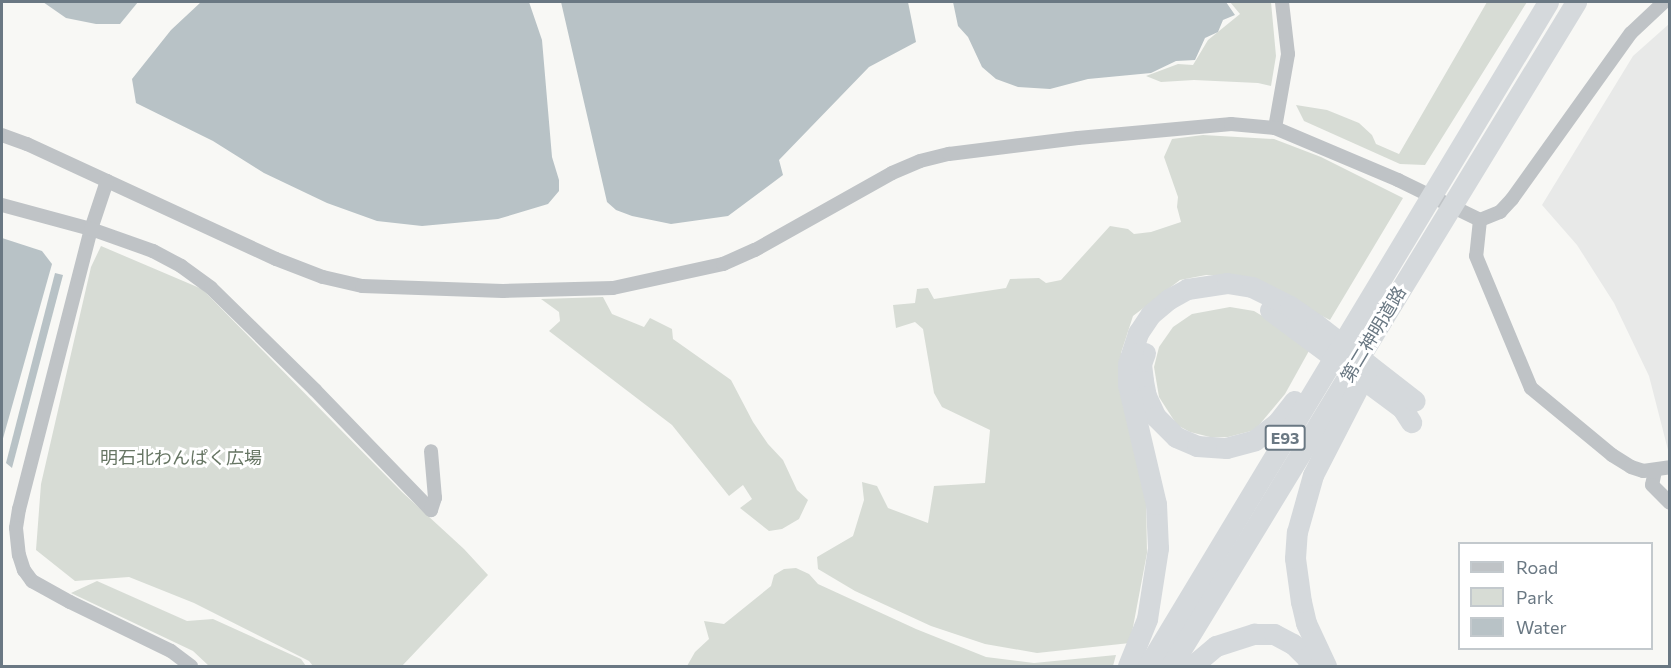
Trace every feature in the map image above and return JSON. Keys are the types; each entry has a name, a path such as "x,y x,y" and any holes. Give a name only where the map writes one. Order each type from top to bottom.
{"highway":[{"name":"第二神明道路","path":"1148,666 1421,209 1548,2"},
{"name":"第二神明道路","path":"1171,666 1403,286 1440,221 1576,2"},
{"path":"1128,666 1147,619 1158,548 1156,504 1128,385 1128,364 1138,333 1151,314 1168,299 1187,289 1227,283 1252,287 1290,306 1312,331"},
{"path":"1326,666 1306,623 1298,581 1295,558 1303,504 1313,475 1379,347 1403,286"},
{"path":"1326,369 1296,398 1277,423 1255,440 1226,447 1197,446 1176,437 1156,417 1146,396 1142,364 1156,327 1183,304 1216,296 1250,301 1312,331 1380,382 1415,401"},
{"path":"1380,382 1411,422"},
{"path":"1192,666 1216,646 1235,638 1274,634 1293,645 1307,658 1310,666"}],"street":[{"path":"1275,128 1288,54 1282,2"},
{"path":"2,135 27,144 276,259 323,277 362,286 503,291 613,288 723,264 755,250 882,178 920,161 948,154 1189,126 1231,124 1275,128 1398,180 1479,220 1500,212 1512,199 1631,33 1664,2"},
{"path":"107,182 91,228 19,509 16,528 19,555 24,570 32,580 70,602 171,651 191,666"},
{"path":"2,206 91,228 153,251 211,288 315,390 431,510 435,498 431,451"},
{"path":"1479,220 1476,256 1531,388 1612,455 1643,471 1670,467"},
{"path":"1655,471 1652,485 1670,503"}],"shaded area":[{"path":"1669,24 1670,450 1668,450 1649,376 1614,303 1577,245 1542,205 1633,56"}],"green space":[{"path":"1230,2 1271,2 1276,56 1271,86 1258,83 1194,80 1161,82 1146,76 1178,64 1193,65 1208,40 1240,14"},
{"path":"1487,2 1527,2 1425,165 1400,164 1304,121 1296,105 1327,110 1359,123 1372,135 1376,144 1399,154"},
{"path":"1203,135 1274,139 1321,157 1403,198 1330,320 1242,276 1206,275 1180,280 1133,316 1121,353 1146,497 1147,553 1130,643 1037,653 985,644 931,626 855,591 818,569 817,557 853,536 864,500 862,482 877,486 888,508 928,523 934,486 985,483 990,430 942,407 934,393 923,329 915,322 896,328 893,305 915,303 917,289 928,288 934,299 1006,288 1010,279 1039,278 1046,283 1061,280 1110,226 1128,229 1134,234 1151,232 1181,222 1177,207 1178,197 1164,157 1172,139"},
{"name":"明石北わんぱく広場","path":"101,246 202,289 402,492 464,549 488,575 402,666 313,666 309,661 194,603 129,577 75,581 36,550 41,484 91,267"},
{"path":"603,297 612,314 644,327 650,318 672,329 673,339 731,380 753,422 768,444 783,460 797,490 808,500 799,519 782,529 769,531 740,508 752,499 743,485 729,496 672,425 549,331 560,321 559,312 541,299"},
{"path":"1230,307 1254,311 1291,333 1310,349 1285,394 1255,430 1228,437 1210,437 1190,432 1177,425 1159,397 1154,367 1159,347 1173,327 1192,314"},
{"path":"796,568 809,574 818,584 916,629 986,657 1034,663 1116,655 1113,666 687,666 695,652 709,639 704,621 724,624 771,586 774,575 784,569"},
{"path":"97,581 187,621 213,619 301,659 306,666 209,666 193,651 71,593"}],"water":[{"path":"43,2 138,2 120,24 96,24 66,18"},
{"path":"201,2 529,2 542,40 552,157 559,180 559,191 548,204 498,219 422,226 377,221 327,203 264,173 213,141 136,103 132,79 171,30"},
{"path":"561,2 908,2 916,42 869,67 779,160 783,175 728,216 671,224 632,216 616,210 607,202"},
{"path":"953,2 1226,2 1235,15 1223,20 1218,32 1205,38 1195,60 1176,61 1151,73 1088,79 1050,89 1018,87 996,79 982,67 968,37 958,26"},
{"path":"2,238 42,251 52,264 2,442"},
{"path":"55,273 63,275 12,468 6,463"}]}
